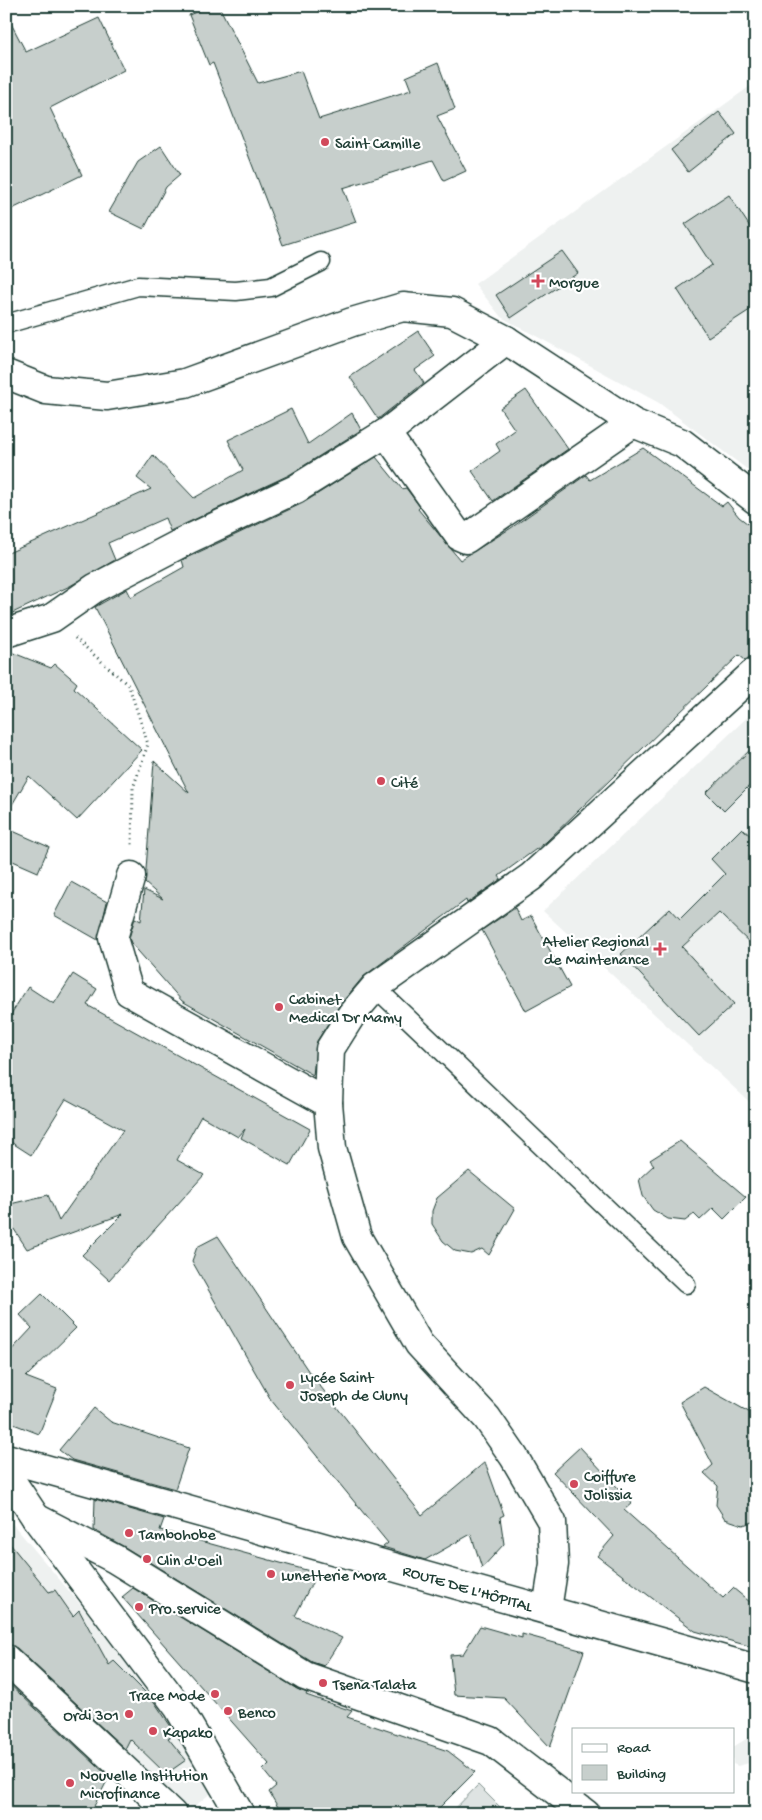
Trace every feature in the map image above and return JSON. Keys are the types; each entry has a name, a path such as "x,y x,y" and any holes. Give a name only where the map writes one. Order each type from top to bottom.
{"street":[{"path":"6,374 46,390 107,396 185,383 352,322 403,307 452,312 506,340 633,423 682,443 756,500"},
{"path":"6,633 52,618 95,588 189,539 296,489 386,433 506,340"},
{"path":"386,433 459,536 466,539 633,423"},
{"path":"547,1609 554,1564 552,1522 514,1457 487,1418 419,1344 357,1237 332,1148 328,1103 330,1049 352,1014 375,987 531,877 756,671"},
{"path":"132,876 113,938 129,992 328,1103"},
{"name":"ROUTE DE L'HÔPITAL","path":"6,1458 756,1669"},
{"path":"6,1473 36,1518 178,1708 240,1814"},
{"path":"36,1518 116,1559 305,1676 491,1740 586,1814"},
{"path":"6,1659 172,1814"}],"lane":[{"path":"6,324 138,286 236,291 271,287 321,262"},
{"path":"375,987 686,1284"}],"path":[{"path":"52,618 129,686 148,744 133,788 132,876"}],"shaded area":[{"path":"756,82 756,476 659,403 501,317 475,284"},
{"path":"756,709 756,1108 543,911"},
{"path":"6,1516 170,1711 217,1788 189,1811 6,1648"},
{"path":"756,1733 756,1761 738,1766 734,1764 734,1746"},
{"path":"478,1785 507,1814 450,1814"}],"building":[{"name":"Saint Camille","path":"210,6 219,6 258,83 301,71 319,119 411,90 406,77 438,63 455,109 437,116 466,171 444,181 433,160 343,188 356,222 283,245 213,63 209,65 189,15"},
{"path":"6,14 26,52 99,18 124,70 50,108 82,175 6,212"},
{"path":"719,112 736,134 688,172 671,150"},
{"path":"161,146 180,175 166,187 144,229 109,212 138,162"},
{"path":"729,195 756,236 756,306 708,337 677,289 712,265 685,224"},
{"path":"562,251 578,273 511,318 496,295"},
{"path":"418,331 435,356 415,370 424,383 378,419 350,377"},
{"path":"526,390 568,449 493,501 472,471 500,451 496,444 515,430 500,408"},
{"path":"291,409 308,444 352,413 361,430 289,475 170,531 165,518 108,543 115,560 70,586 6,616 6,554 151,489 137,478 153,455 194,498 243,470 228,440"},
{"name":"Cité","path":"643,448 722,506 727,502 739,517 756,530 756,656 745,660 739,655 546,842 499,876 501,879 467,903 466,900 363,977 339,1006 317,1041 313,1075 182,1001 131,943 129,938 135,918 141,921 144,890 163,899 145,883 154,761 189,793 95,607 127,589 131,597 184,567 182,560 303,503 376,457 402,489 406,488 420,507 418,509 460,560 511,528 586,475 590,480"},
{"path":"6,650 51,668 55,664 77,683 74,688 142,750 77,820 29,776 6,815"},
{"path":"756,744 756,779 724,811 706,793"},
{"path":"6,828 49,847 38,872 6,858"},
{"path":"742,828 756,841 756,949 719,913 682,947 734,1004 699,1036 621,954 670,908 680,919 725,874 711,859"},
{"path":"71,882 107,902 98,940 54,915"},
{"path":"515,908 521,921 531,916 570,987 526,1011 482,930"},
{"path":"73,974 97,989 87,1005 310,1129 290,1165 241,1138 245,1129 238,1137 201,1116 177,1160 204,1175 109,1280 82,1255 123,1214 27,1249 6,1217 6,1205 48,1195 59,1221 123,1130 66,1099 31,1155 6,1139 6,1022 28,987 54,1004"},
{"path":"680,1141 746,1197 724,1219 713,1208 700,1220 694,1214 685,1221 668,1219 653,1210 643,1196 639,1179 654,1165 650,1160"},
{"path":"469,1171 515,1209 489,1255 482,1249 471,1254 455,1251 443,1241 432,1224 432,1211 437,1198"},
{"path":"218,1236 309,1372 422,1515 485,1462 504,1515 500,1517 504,1544 482,1568 471,1534 425,1560 383,1547 388,1543 271,1400 192,1261 197,1247"},
{"path":"42,1294 76,1328 26,1377 57,1389 39,1434 6,1421 6,1356 32,1328 20,1315"},
{"path":"704,1387 756,1416 756,1521 743,1525 725,1519 716,1505 718,1486 704,1473 713,1465 680,1402"},
{"path":"94,1408 111,1422 189,1448 175,1489 72,1460 59,1450"},
{"path":"580,1447 632,1503 624,1510 723,1598 733,1588 756,1607 756,1648 695,1631 597,1556 614,1536 553,1472"},
{"path":"95,1499 164,1519 160,1530 317,1573 295,1616 342,1638 324,1666 312,1662 94,1530"},
{"path":"6,1539 49,1592 55,1590 73,1616 79,1610 109,1665 114,1661 153,1700 176,1734 168,1738 186,1760 166,1774 130,1739 125,1749 17,1648 6,1644"},
{"path":"133,1588 297,1689 307,1693 306,1695 352,1711 347,1717 448,1751 475,1772 433,1814 282,1814 269,1792 276,1786 263,1770 269,1764 122,1597"},
{"path":"480,1626 522,1638 522,1634 584,1651 550,1747 504,1698 454,1695 450,1655 463,1654"},
{"path":"6,1681 109,1777 90,1814 6,1814"}],"place":[{"name":"Saint Camille","path":"325,142"},
{"name":"Morgue","path":"538,281"},
{"name":"Cité","path":"381,781"},
{"name":"Atelier Regional de Maintenance","path":"660,949"},
{"name":"Cabinet Medical Dr Mamy","path":"279,1007"},
{"name":"Lycée Saint Joseph de Cluny","path":"290,1385"},
{"name":"Coiffure Jolissia","path":"574,1484"},
{"name":"Tambohobe","path":"129,1533"},
{"name":"Clin d'Oeil","path":"147,1559"},
{"name":"Lunetterie Mora","path":"271,1574"},
{"name":"Pro.service","path":"139,1607"},
{"name":"Tsena Talata","path":"323,1683"},
{"name":"Trace Mode","path":"215,1694"},
{"name":"Benco","path":"228,1711"},
{"name":"Ordi 301","path":"129,1714"},
{"name":"Kapako","path":"153,1731"},
{"name":"Nouvelle Institution Microfinance","path":"70,1783"}]}
